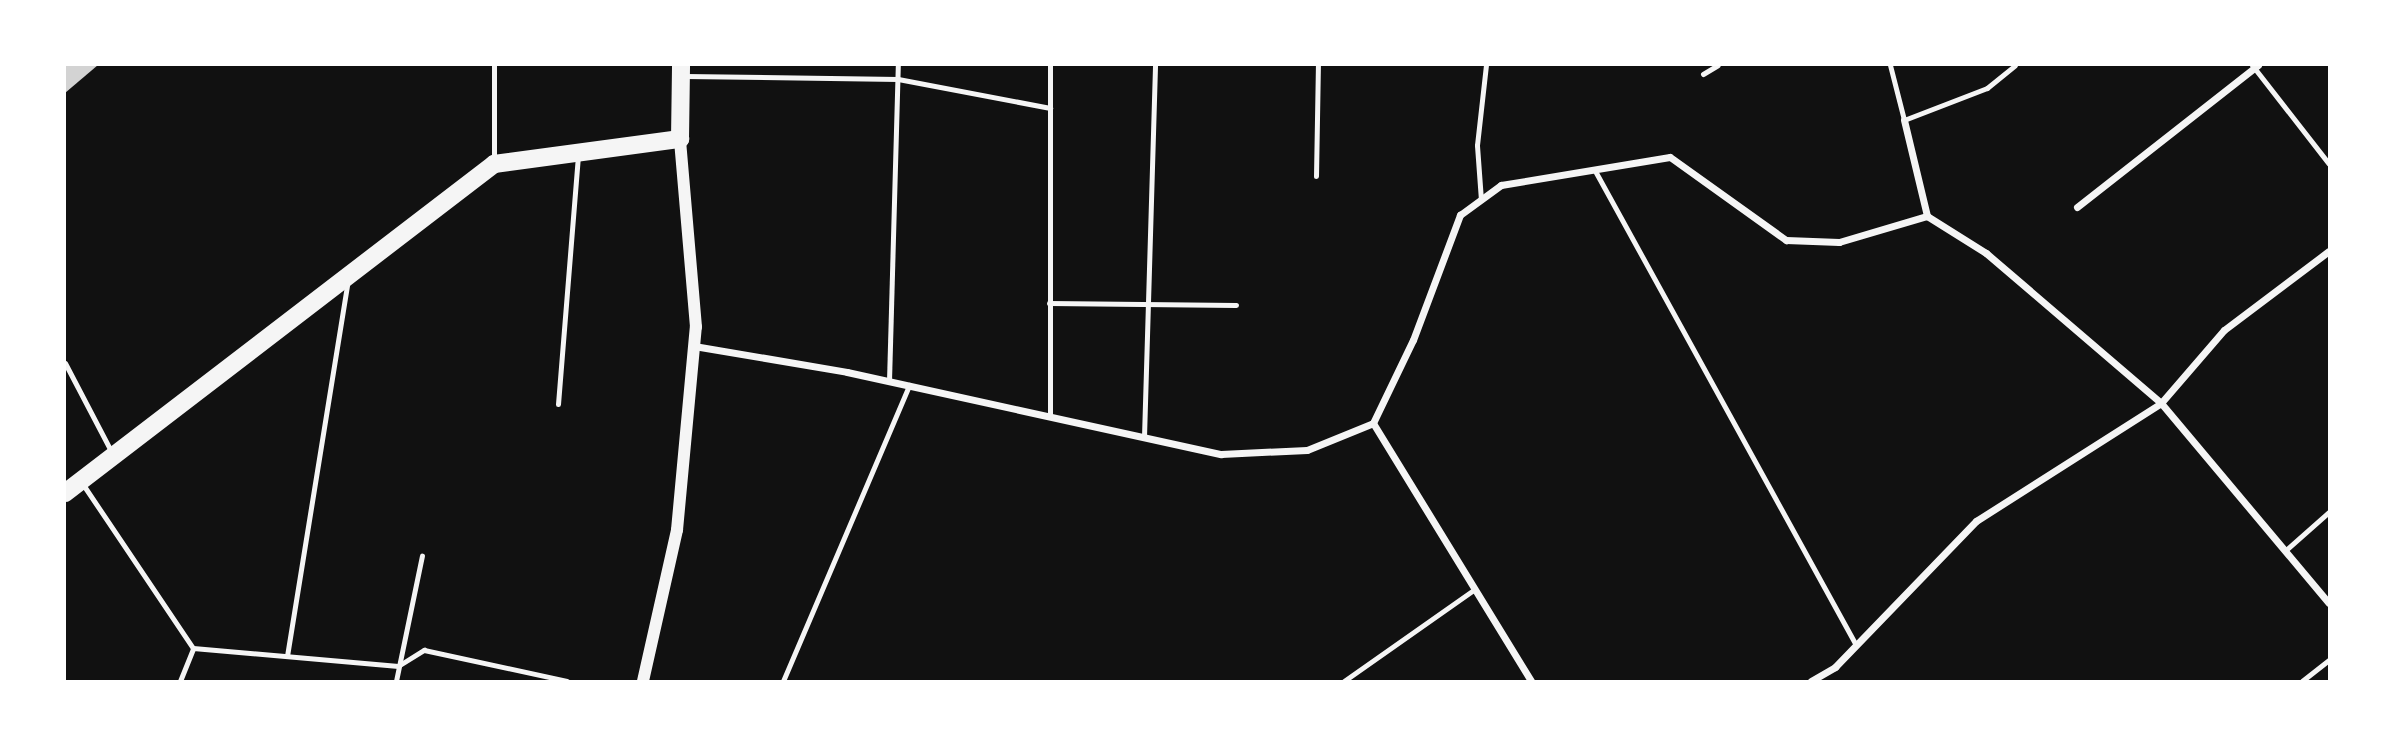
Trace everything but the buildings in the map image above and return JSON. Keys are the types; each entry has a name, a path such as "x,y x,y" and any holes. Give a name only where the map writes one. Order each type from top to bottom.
{"main road":[{"path":"65,493 350,271 494,164 680,139 681,71"}],"street":[{"path":"2077,207 2254,66"},
{"path":"1904,120 1927,216 1986,253 2161,404 2329,603"},
{"path":"643,681 677,530 694,346 680,139"},
{"path":"694,346 909,385 1221,454 1307,450 1373,423 1413,340 1460,215 1501,185 1670,157 1786,240 1839,242 1927,216"},
{"path":"1811,681 1856,645 1976,521 2161,404 2224,330 2329,251"},
{"path":"1373,423 1531,681"}],"lane":[{"path":"494,65 494,164"},
{"path":"889,381 898,65"},
{"path":"1050,65 1050,416"},
{"path":"1144,437 1155,65"},
{"path":"1316,176 1318,65"},
{"path":"1481,200 1477,145 1486,65"},
{"path":"1703,74 1718,65"},
{"path":"1890,65 1904,120 1987,88 2015,65"},
{"path":"2254,66 2329,164"},
{"path":"681,71 898,79 1050,108"},
{"path":"558,404 578,153"},
{"path":"1594,169 1856,645"},
{"path":"287,656 350,271"},
{"path":"1049,303 1237,305"},
{"path":"65,363 113,455"},
{"path":"783,681 909,385"},
{"path":"81,480 194,648"},
{"path":"2286,550 2329,512"},
{"path":"396,681 422,556"},
{"path":"1344,681 1475,589"},
{"path":"194,648 398,666 425,650 567,681"},
{"path":"180,681 194,648"},
{"path":"2302,681 2329,660"}]}
